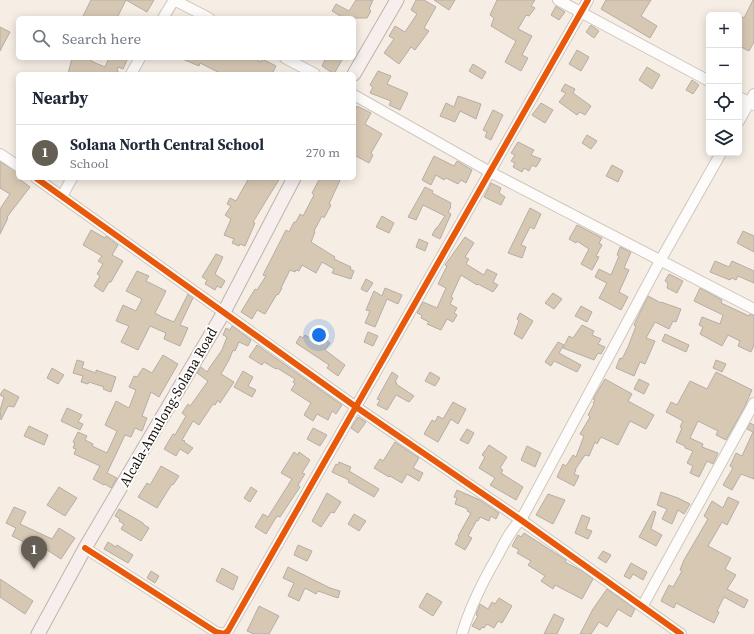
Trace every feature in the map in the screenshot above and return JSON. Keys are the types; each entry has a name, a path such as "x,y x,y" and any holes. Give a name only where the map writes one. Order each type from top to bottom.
{"main road":[{"path":"355,72 397,0"},
{"name":"Alcala-Amulong-Solana Road","path":"38,634 85,548 224,312 293,180"}],"street":[{"path":"164,16 174,0 205,16"},
{"path":"558,0 706,79"},
{"path":"85,548 203,625 220,634 224,634 231,628 588,0"},
{"path":"132,72 139,60"},
{"path":"288,60 311,72"},
{"path":"356,96 490,172 754,309"},
{"path":"740,120 752,100 742,98"},
{"path":"0,154 16,165"},
{"path":"462,634 482,584 509,534 521,520 660,261 719,156"},
{"path":"39,180 356,407 521,520 681,634"},
{"path":"62,196 71,180"},
{"path":"642,605 754,403"}],"building":[{"path":"91,0 126,0 118,16 83,16"},
{"path":"126,0 154,0 147,12"},
{"path":"356,0 373,0 369,9 371,11 367,18 341,16 332,11 336,4 349,11"},
{"path":"416,0 424,0 436,7 424,28 429,31 415,50 411,47 399,64 384,53 394,39 389,36 395,26 405,32 417,14 411,10"},
{"path":"434,0 455,0 449,10"},
{"path":"497,0 535,0 531,6 535,8 529,16 526,15 518,29 532,36 522,55 528,58 521,71 505,62 516,41 491,26 494,18 490,15"},
{"path":"606,0 651,0 641,16 657,26 650,38 601,9"},
{"path":"754,0 754,42 749,51 742,48 742,17 744,18"},
{"path":"556,6 565,12 559,20 551,15"},
{"path":"591,25 599,31 594,38 586,32"},
{"path":"0,27 10,32 0,51"},
{"path":"577,50 589,57 581,71 569,64"},
{"path":"72,60 91,60 105,67 108,60 127,60 123,69 118,67 117,71 119,72 68,72"},
{"path":"185,60 258,60 261,62 262,60 264,60 276,66 273,72 218,72 200,63 199,66"},
{"path":"325,60 342,60 335,72 331,72 322,66"},
{"path":"473,64 486,72 482,79 469,71"},
{"path":"647,67 660,75 652,89 639,80"},
{"path":"378,71 391,76 387,84 408,93 400,110 389,105 391,101 370,93 373,87 370,85"},
{"path":"692,80 699,85 693,94 686,90"},
{"path":"565,84 575,89 573,93 591,106 585,115 580,112 577,115 559,102 566,93 561,91"},
{"path":"458,96 481,104 476,119 460,111 455,122 440,116 446,103 454,107"},
{"path":"541,103 553,110 545,123 532,115"},
{"path":"357,106 371,113 365,124 382,134 371,153 373,155 369,163 356,156"},
{"path":"493,110 503,115 491,140 485,137 487,132 483,130"},
{"path":"587,135 597,141 591,149 582,143"},
{"path":"518,142 534,150 531,155 541,159 536,167 532,165 529,171 524,168 522,172 513,167 515,163 511,161 515,155 511,153"},
{"path":"434,156 454,166 457,161 472,170 466,183 461,180 458,184 446,178 444,180 436,175 431,185 422,180"},
{"path":"0,162 16,171 16,180 21,180 30,187 7,217 8,218 0,234 0,209 10,194 0,188"},
{"path":"612,165 623,171 618,182 606,176"},
{"path":"248,180 279,180 253,222 255,223 245,246 240,244 239,246 232,243 234,239 224,235 231,219 225,215 231,206 227,204 230,198 236,201"},
{"path":"319,180 340,180 329,204 331,205 324,218 322,216 314,231 315,232 311,242 335,257 334,259 351,267 350,269 354,271 351,279 332,273 334,269 322,262 316,273 302,265 299,271 296,270 295,272 290,270 282,288 265,314 257,310 252,319 241,312 255,289 257,290 266,276 263,275 286,230 289,232 300,214 303,216 314,195 312,193"},
{"path":"491,183 501,188 499,193 505,197 501,205 484,197"},
{"path":"425,187 433,191 432,193 451,203 451,207 448,212 451,214 440,239 432,235 445,216 423,205 416,220 408,217"},
{"path":"530,208 541,214 534,229 530,227 521,245 526,247 522,258 508,253"},
{"path":"382,216 394,223 389,233 376,227"},
{"path":"577,225 602,238 599,243 602,245 596,256 599,257 592,270 581,264 589,249 577,241 576,243 569,239"},
{"path":"91,230 105,238 106,236 118,245 112,255 123,261 111,282 109,282 103,292 94,286 100,276 97,274 103,264 98,261 102,256 83,245"},
{"path":"743,231 754,236 754,252 737,243"},
{"path":"465,237 474,243 465,257 469,259 466,264 484,275 487,269 497,274 493,282 498,285 493,292 478,284 477,285 461,275 451,297 453,298 450,304 457,308 454,313 457,315 453,322 447,319 441,330 427,324 429,322 421,318 422,315 417,313 423,302 437,308 446,288 438,284 447,266 445,265"},
{"path":"419,239 428,243 425,251 416,247"},
{"path":"620,247 631,252 624,268 629,270 619,292 628,297 621,310 599,298 607,283 595,277 599,269 611,275 619,256 617,255"},
{"path":"216,254 223,257 215,274 225,281 221,288 217,286 215,290 205,284 207,280 202,277"},
{"path":"715,261 729,267 732,261 754,271 754,283 738,276 736,280 732,278 730,280 710,272"},
{"path":"137,271 149,276 146,281 166,291 155,313 162,317 174,322 188,294 193,298 180,325 188,328 180,346 164,339 166,333 150,326 138,350 121,342 129,326 116,321 123,305 136,311 142,299 126,291"},
{"path":"669,274 683,281 677,293 667,288 668,283 665,281"},
{"path":"366,279 373,283 367,292 361,289"},
{"path":"385,288 402,295 398,304 387,299 375,327 365,323 370,311 366,310 374,291 382,296"},
{"path":"700,288 722,300 721,303 749,316 750,314 754,315 754,345 751,352 738,346 740,341 728,335 722,346 700,334 703,327 699,325 702,317 720,324 723,315 694,301"},
{"path":"553,293 562,299 554,309 545,303"},
{"path":"648,296 661,303 681,309 676,322 673,321 669,329 655,322 646,338 655,341 645,364 640,362 634,376 616,368 620,358 622,359 628,347 636,326 634,325"},
{"path":"581,306 592,312 587,322 575,316"},
{"path":"520,313 533,321 522,339 514,334 519,321 517,319"},
{"path":"582,325 594,331 592,335 601,339 598,344 605,347 601,354 598,353 594,360 563,348 569,336 573,338"},
{"path":"232,326 251,340 248,346 239,342 235,351 233,350 221,374 234,382 220,403 218,400 215,405 213,404 199,425 193,421 182,440 193,448 188,454 180,449 176,456 164,449 173,434 175,435 186,416 182,413 188,404 190,406 208,381 197,373 201,367 207,372 222,350 227,337 223,335 226,328 230,330"},
{"path":"368,332 378,336 373,346 364,342"},
{"path":"665,334 689,345 686,352 662,341"},
{"path":"305,335 318,343 322,337 330,343 325,350 345,365 338,376 327,368 329,365 296,343 300,336 303,338"},
{"path":"558,342 564,345 559,353 581,365 577,372 554,361 551,366 545,362"},
{"path":"257,345 342,405 336,414 332,411 328,420 317,414 313,421 304,415 311,403 291,390 295,384 293,382 295,379 277,368 276,369 264,362 262,365 249,357"},
{"path":"163,355 178,364 159,397 151,392 142,416 147,418 142,431 135,428 131,437 125,435 107,473 117,478 111,488 93,479 100,466 74,454 76,449 73,448 75,443 73,442 78,432 87,436 85,440 93,444 92,446 107,453 117,431 105,425 116,401 129,408 136,390 129,387 134,376 137,377 143,368 152,373"},
{"path":"77,360 84,362 82,368 96,373 96,370 116,377 111,392 103,389 104,387 89,382 88,384 81,382 83,376 73,373"},
{"path":"716,360 726,364 722,372 713,368"},
{"path":"52,368 64,375 58,384 47,378"},
{"path":"243,371 253,377 248,386 256,390 252,397 234,387"},
{"path":"392,372 398,376 395,382 397,383 396,384 414,396 409,402 396,395 387,410 377,405 380,400 377,399"},
{"path":"430,372 440,378 435,386 425,381"},
{"path":"716,372 752,390 744,408 726,440 716,435 718,431 698,421 690,438 703,444 702,447 718,453 713,464 707,461 699,477 690,473 693,466 687,463 693,451 676,442 682,428 680,427 683,421 666,412 671,402 677,405 690,381 707,389"},
{"path":"605,379 632,394 628,401 654,415 646,429 630,421 618,445 601,437 597,444 595,442 589,456 585,455 575,470 574,474 579,476 574,486 557,477 563,464 566,466 573,455 576,457 584,436 580,434 590,417 588,415 594,404 593,403 595,400 593,399"},
{"path":"639,379 649,384 644,394 634,389"},
{"path":"4,389 19,397 14,407 8,406 1,420 0,410 4,397 0,395"},
{"path":"453,402 466,409 458,424 451,419 438,442 424,434 432,420 435,422 438,416 443,419"},
{"path":"67,408 82,415 78,422 83,424 80,430 61,421"},
{"path":"358,417 366,422 358,433 351,428"},
{"path":"750,423 754,425 754,479 741,474 732,490 723,485 733,468 730,466 736,453 742,456 753,432 747,429"},
{"path":"29,426 48,435 44,445 24,436"},
{"path":"313,428 327,435 320,446 307,439"},
{"path":"467,429 474,433 468,444 460,440"},
{"path":"395,442 419,458 413,468 423,473 419,481 407,474 402,483 374,468 380,459 383,461"},
{"path":"489,445 507,457 500,468 503,470 501,473 523,487 516,500 490,485 495,478 479,468 485,457 482,455"},
{"path":"527,446 541,453 535,467 521,460"},
{"path":"294,452 298,455 299,452 310,460 302,473 305,474 298,485 300,487 280,517 277,516 266,534 255,527 263,514 268,517 292,479 281,473"},
{"path":"339,462 351,467 349,471 379,489 374,497 348,482 349,480 332,472 336,464 338,465"},
{"path":"161,466 179,476 173,485 172,484 157,508 138,497 147,483 150,485"},
{"path":"59,487 77,498 65,516 47,505"},
{"path":"251,487 257,491 250,502 244,498"},
{"path":"457,490 480,500 499,513 496,519 491,516 489,521 480,517 478,521 477,520 468,536 472,538 465,550 455,544 471,513 467,511 468,509 455,504 457,498 454,497"},
{"path":"661,492 690,504 684,514 678,510 672,524 662,519 667,509 657,505"},
{"path":"327,493 341,502 334,513 331,512 321,527 312,521"},
{"path":"548,494 565,500 553,524 536,515"},
{"path":"728,497 739,502 727,525 722,522 708,546 731,558 725,569 736,575 727,589 748,600 744,608 724,597 717,611 719,612 714,623 676,603 674,608 661,601 669,585 673,587 682,571 680,570 684,560 708,519 704,516 712,501 723,508"},
{"path":"14,507 26,512 20,524 52,539 59,528 75,538 61,559 44,548 42,551 12,536 16,528 6,523"},
{"path":"119,509 149,528 141,541 121,529 124,524 115,516"},
{"path":"653,511 656,512 651,529 662,535 656,546 639,537"},
{"path":"354,514 366,521 359,531 348,524"},
{"path":"582,515 590,518 586,529 592,531 588,539 575,533"},
{"path":"524,533 566,560 565,562 593,579 582,599 555,585 553,589 541,581 545,576 528,565 531,561 517,553 519,550 512,546 518,535 521,537"},
{"path":"108,542 116,547 117,545 133,555 128,563 104,549"},
{"path":"298,545 312,551 307,561 294,555"},
{"path":"603,551 611,555 606,563 598,558"},
{"path":"631,563 647,572 643,580 633,574 630,579 624,576"},
{"path":"288,567 330,588 340,591 338,598 318,591 316,594 305,588 299,601 288,596 294,583 283,578"},
{"path":"222,568 238,577 233,590 216,581"},
{"path":"151,571 159,576 155,583 147,578"},
{"path":"0,579 33,601 25,614 0,597"},
{"path":"607,589 635,609 631,617 618,609 607,627 599,622 591,634 580,634 593,609"},
{"path":"427,593 442,602 433,616 419,607"},
{"path":"499,598 512,606 502,623 498,621 494,628 487,624 480,630 472,626 478,616 476,615 480,604 488,609 492,602 495,604"},
{"path":"259,606 279,616 269,634 254,634 247,631"},
{"path":"554,614 564,619 557,634 544,634"}],"cycle path":[{"path":"85,548 216,632 224,634 228,631 588,0"},
{"path":"39,180 356,407 521,520 681,634"}],"place":[{"name":"Solana North Central School","path":"34,569"}]}
